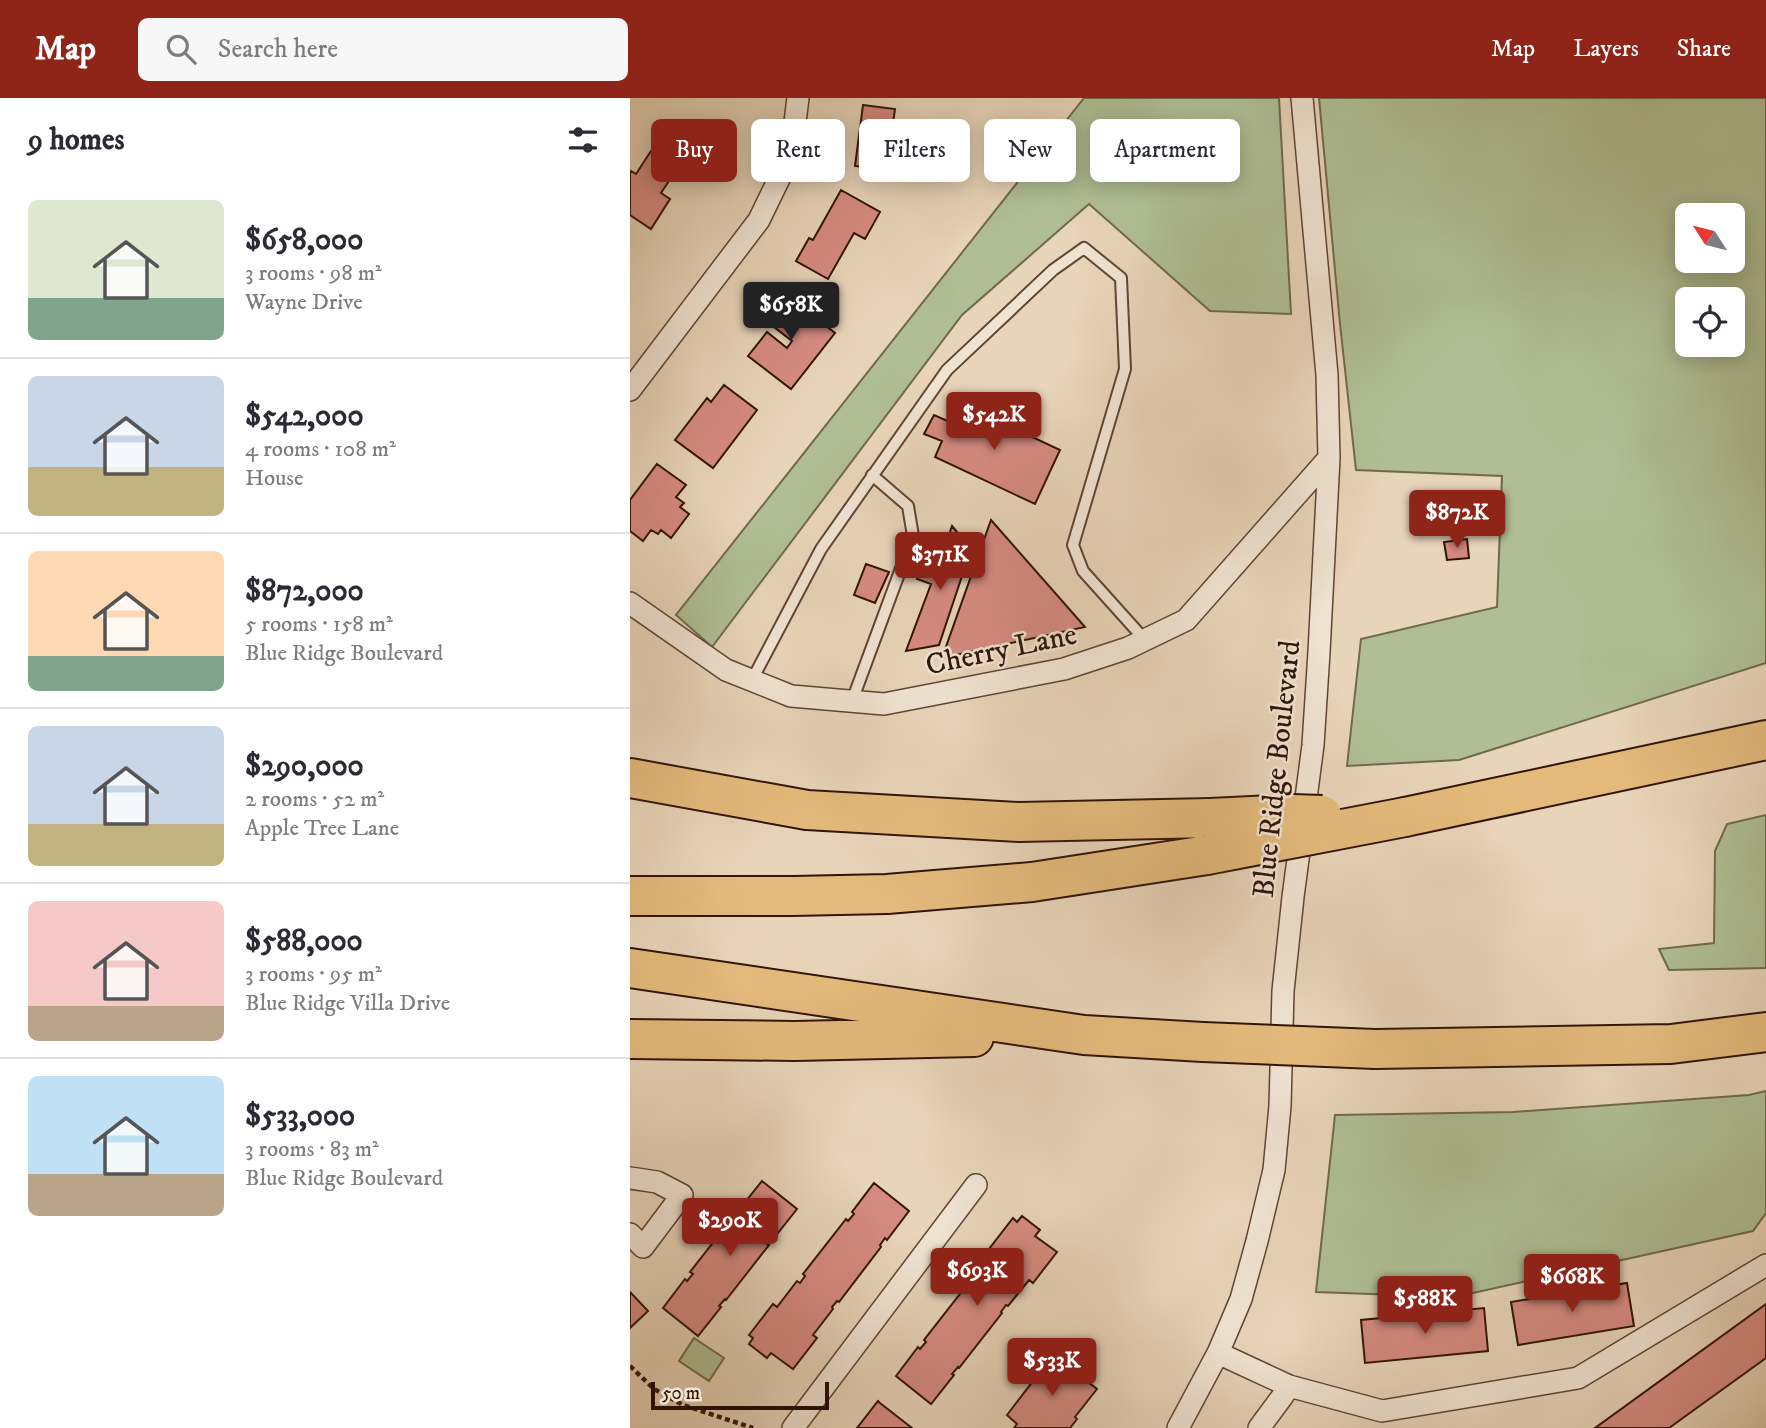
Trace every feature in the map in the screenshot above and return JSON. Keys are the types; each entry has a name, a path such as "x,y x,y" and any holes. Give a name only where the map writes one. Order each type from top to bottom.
{"highway":[{"path":"630,896 887,894 1032,882 1293,814 1405,817 1766,740"},
{"path":"630,778 807,810 1018,822 1208,837"},
{"path":"630,968 1084,1035"},
{"path":"630,1039 795,1041 1084,1035 1375,1049 1671,1044 1766,1032"}],"street":[{"path":"630,390 759,220 791,154 798,98"},
{"name":"Blue Ridge Boulevard","path":"1178,1428 1218,1353 1241,1299 1274,1170 1280,1106 1283,991 1313,745 1329,458 1327,375 1302,98"},
{"name":"Cherry Lane","path":"630,603 726,670 791,696 884,704 1064,669 1128,648 1186,620 1329,458"},
{"path":"630,1178 657,1182 682,1195 643,1247 630,1234"},
{"path":"793,1428 975,1185"},
{"path":"1218,1353 1289,1386 1382,1411 1578,1378 1766,1265"},
{"path":"1259,1428 1289,1386"}],"lane":[{"path":"752,680 821,549 947,370 1053,270 1084,248 1121,278 1125,369 1073,545 1083,571 1145,640"},
{"path":"852,701 913,536 908,506 872,475"}],"path":[{"path":"630,1366 654,1389 683,1405 753,1428"}],"green space":[{"path":"1084,98 1279,98 1291,314 1210,311 1089,204 962,315 712,647 676,615 1018,182 1076,182 1076,119 1067,119"},
{"path":"1319,98 1766,98 1766,663 1459,760 1347,766 1361,639 1497,607 1502,476 1356,470"},
{"path":"1766,815 1766,968 1669,970 1659,949 1714,943 1715,851 1727,824"},
{"path":"1766,1091 1766,1213 1753,1231 1455,1297 1316,1292 1335,1115 1513,1112 1749,1095"},
{"path":"694,1338 724,1358 709,1381 679,1361"}],"building":[{"path":"863,105 895,109 894,119 861,119"},
{"path":"859,136 859,167 855,166"},
{"path":"651,151 651,182 668,182 661,193 670,199 651,229 630,215 630,173 631,171 636,174"},
{"path":"841,190 880,212 865,239 854,233 828,279 796,261 809,238 813,240"},
{"path":"785,294 835,333 791,389 748,356 767,332 787,348 792,341 765,320"},
{"path":"724,385 757,410 713,468 675,440 707,398 711,402"},
{"path":"960,403 1060,450 1035,504 935,457 942,441 924,434 934,415 952,423"},
{"path":"657,464 686,485 676,497 684,503 680,507 689,514 671,538 661,530 658,534 651,530 643,541 630,531 630,500"},
{"path":"991,520 1085,627 942,658"},
{"path":"952,526 971,549 939,645 906,651 931,584 917,579 923,562 938,566"},
{"path":"1467,539 1469,558 1447,560 1444,542"},
{"path":"866,564 889,572 875,603 854,595"},
{"path":"762,1181 797,1209 774,1238 772,1237 767,1244 769,1245 698,1336 663,1308 685,1279 687,1281 693,1274 690,1272 733,1217 736,1219 741,1212 739,1210"},
{"path":"874,1183 909,1211 887,1240 885,1238 839,1302 832,1307 813,1335 817,1338 793,1369 771,1353 767,1358 749,1344 753,1338 749,1335 773,1304 777,1307 797,1281 800,1283 805,1276 803,1274 846,1219 848,1221 854,1214 852,1212"},
{"path":"1022,1216 1040,1230 1035,1236 1057,1252 1033,1283 1029,1280 1008,1306 1006,1305 931,1404 896,1376 918,1347 920,1349 926,1342 924,1340 967,1285 969,1287 974,1280 972,1278 993,1252 989,1249 1013,1218 1017,1222"},
{"path":"1627,1283 1634,1326 1518,1345 1511,1302"},
{"path":"630,1292 648,1311 630,1328"},
{"path":"1766,1304 1766,1358 1669,1428 1595,1428"},
{"path":"1484,1308 1488,1351 1365,1363 1361,1320"},
{"path":"1053,1355 1097,1389 1075,1417 1077,1419 1070,1428 1014,1428 1017,1424 1007,1415"},
{"path":"878,1401 880,1403 912,1428 857,1428"}]}
